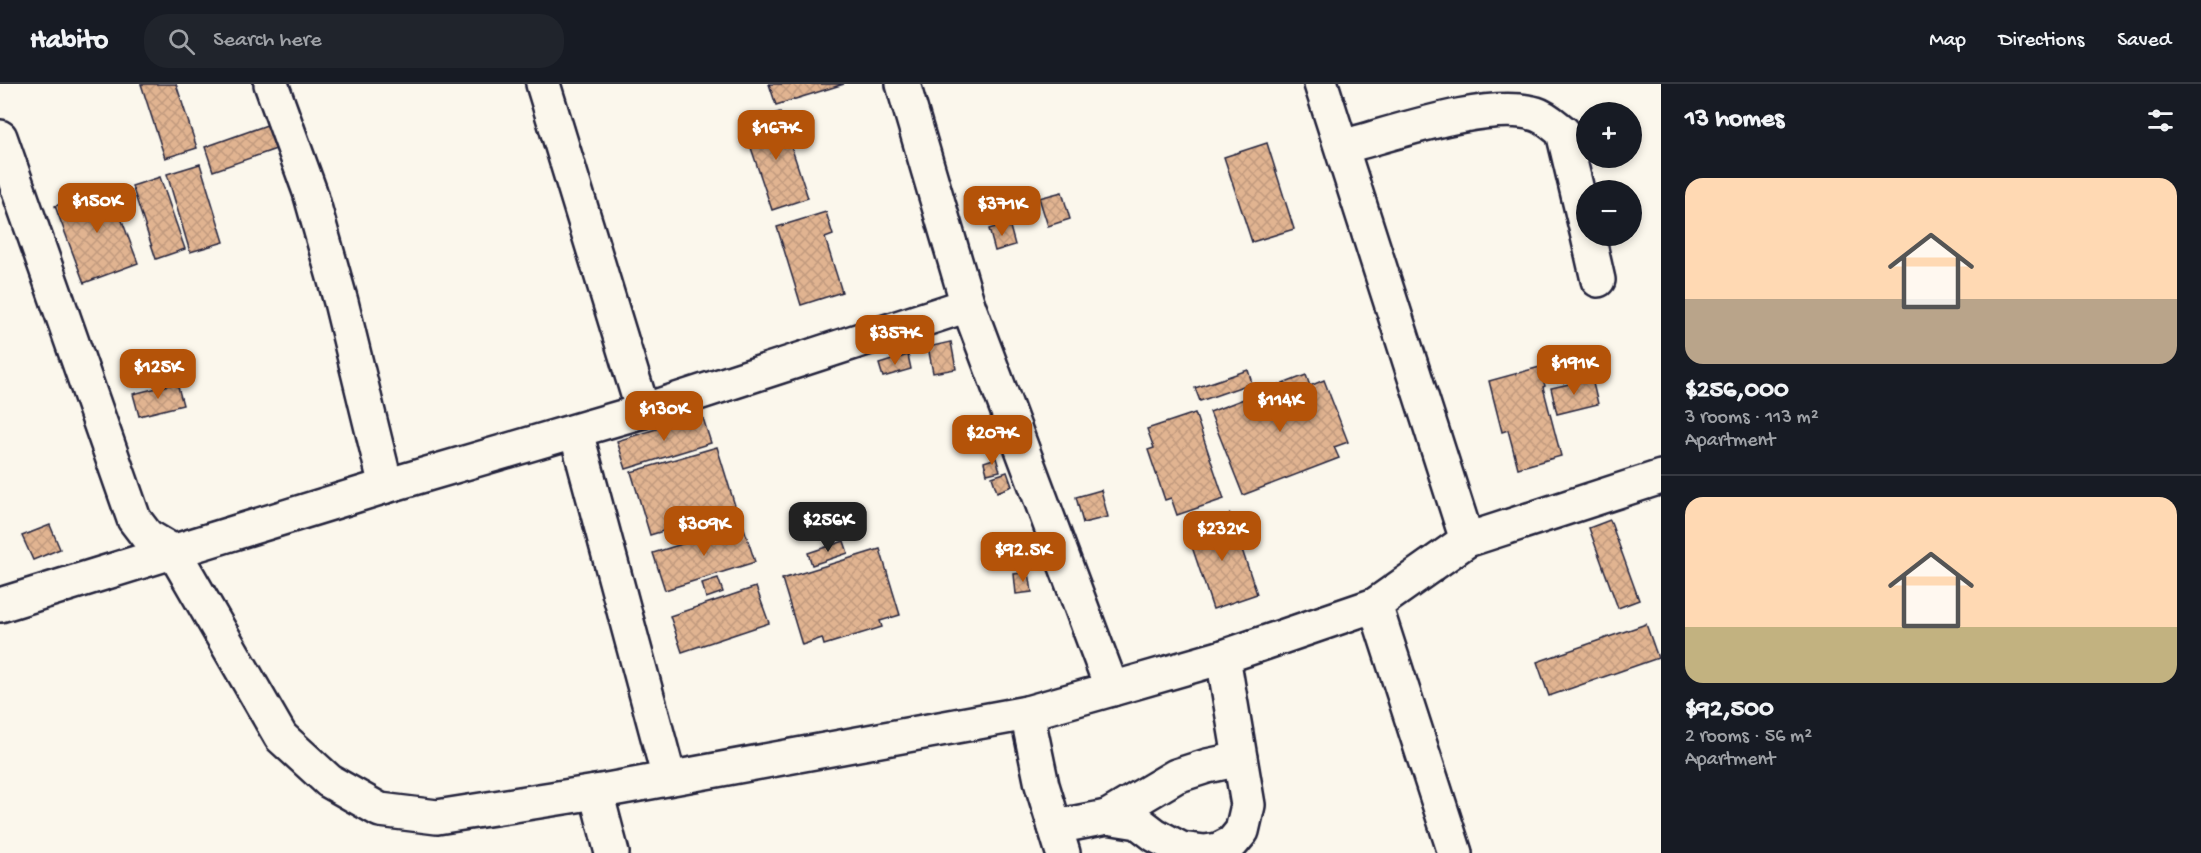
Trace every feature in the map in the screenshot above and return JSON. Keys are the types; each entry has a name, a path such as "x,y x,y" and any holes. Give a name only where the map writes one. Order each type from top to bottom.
{"street":[{"path":"271,84 310,192 323,236 386,486"},
{"path":"543,84 643,411"},
{"path":"903,84 968,305 1112,689"},
{"path":"1321,84 1467,540"},
{"path":"1342,147 1464,114 1505,110 1538,114 1563,132 1576,187"},
{"path":"0,137 134,519 147,536 174,552 280,737 329,781 380,810 437,817 596,792 1027,713 1223,657 1375,605 1467,540 1661,477"},
{"path":"1590,246 1599,280"},
{"path":"0,605 386,486 576,432 968,305"},
{"path":"576,432 669,778"},
{"path":"1375,605 1455,853"},
{"path":"1107,817 1138,822 1155,835 1181,849 1205,852 1218,850 1232,843 1242,831 1248,805 1223,657"},
{"path":"1027,713 1042,784 1059,840 1107,817 1176,776 1240,759"},
{"path":"596,792 612,853"}],"building":[{"path":"141,84 176,84 197,148 165,158"},
{"path":"769,84 844,84 776,105"},
{"path":"780,112 808,198 772,210 743,124"},
{"path":"267,125 276,149 213,171 205,147"},
{"path":"1267,143 1294,229 1252,242 1224,157"},
{"path":"200,164 224,242 190,252 167,174"},
{"path":"160,177 185,249 156,259 132,186"},
{"path":"109,186 138,263 84,283 55,206"},
{"path":"1062,192 1070,219 1048,226 1039,198"},
{"path":"826,212 833,235 825,238 842,292 801,305 777,227"},
{"path":"1009,223 1015,245 995,251 989,229"},
{"path":"951,342 956,369 933,373 928,347"},
{"path":"908,355 911,369 883,377 879,364"},
{"path":"1540,367 1561,456 1518,468 1508,430 1502,432 1489,381"},
{"path":"1248,370 1252,383 1200,401 1195,388"},
{"path":"1306,375 1310,386 1324,380 1348,442 1334,447 1339,458 1243,495 1210,412"},
{"path":"1592,379 1598,404 1557,414 1551,388"},
{"path":"177,383 183,405 139,416 133,394"},
{"path":"1195,413 1224,499 1177,515 1171,498 1165,500 1148,450 1154,448 1147,429"},
{"path":"702,415 711,443 626,469 617,441"},
{"path":"717,447 736,509 650,535 631,472"},
{"path":"996,458 1000,471 987,474 984,462"},
{"path":"1007,472 1012,486 997,492 992,477"},
{"path":"1101,490 1108,517 1083,523 1076,497"},
{"path":"1230,514 1257,594 1213,609 1186,529"},
{"path":"1610,520 1639,600 1618,608 1589,528"},
{"path":"50,525 60,549 33,560 22,536"},
{"path":"743,525 755,562 665,590 653,553"},
{"path":"1034,537 1037,553 1008,557 1006,542"},
{"path":"844,541 848,553 812,565 808,553"},
{"path":"880,549 900,615 880,621 882,627 824,645 822,638 802,645 782,579"},
{"path":"1029,572 1032,592 1016,594 1014,574"},
{"path":"718,578 723,592 706,598 702,583"},
{"path":"756,587 769,623 682,652 670,616"},
{"path":"1646,624 1658,658 1549,696 1537,662"}]}
